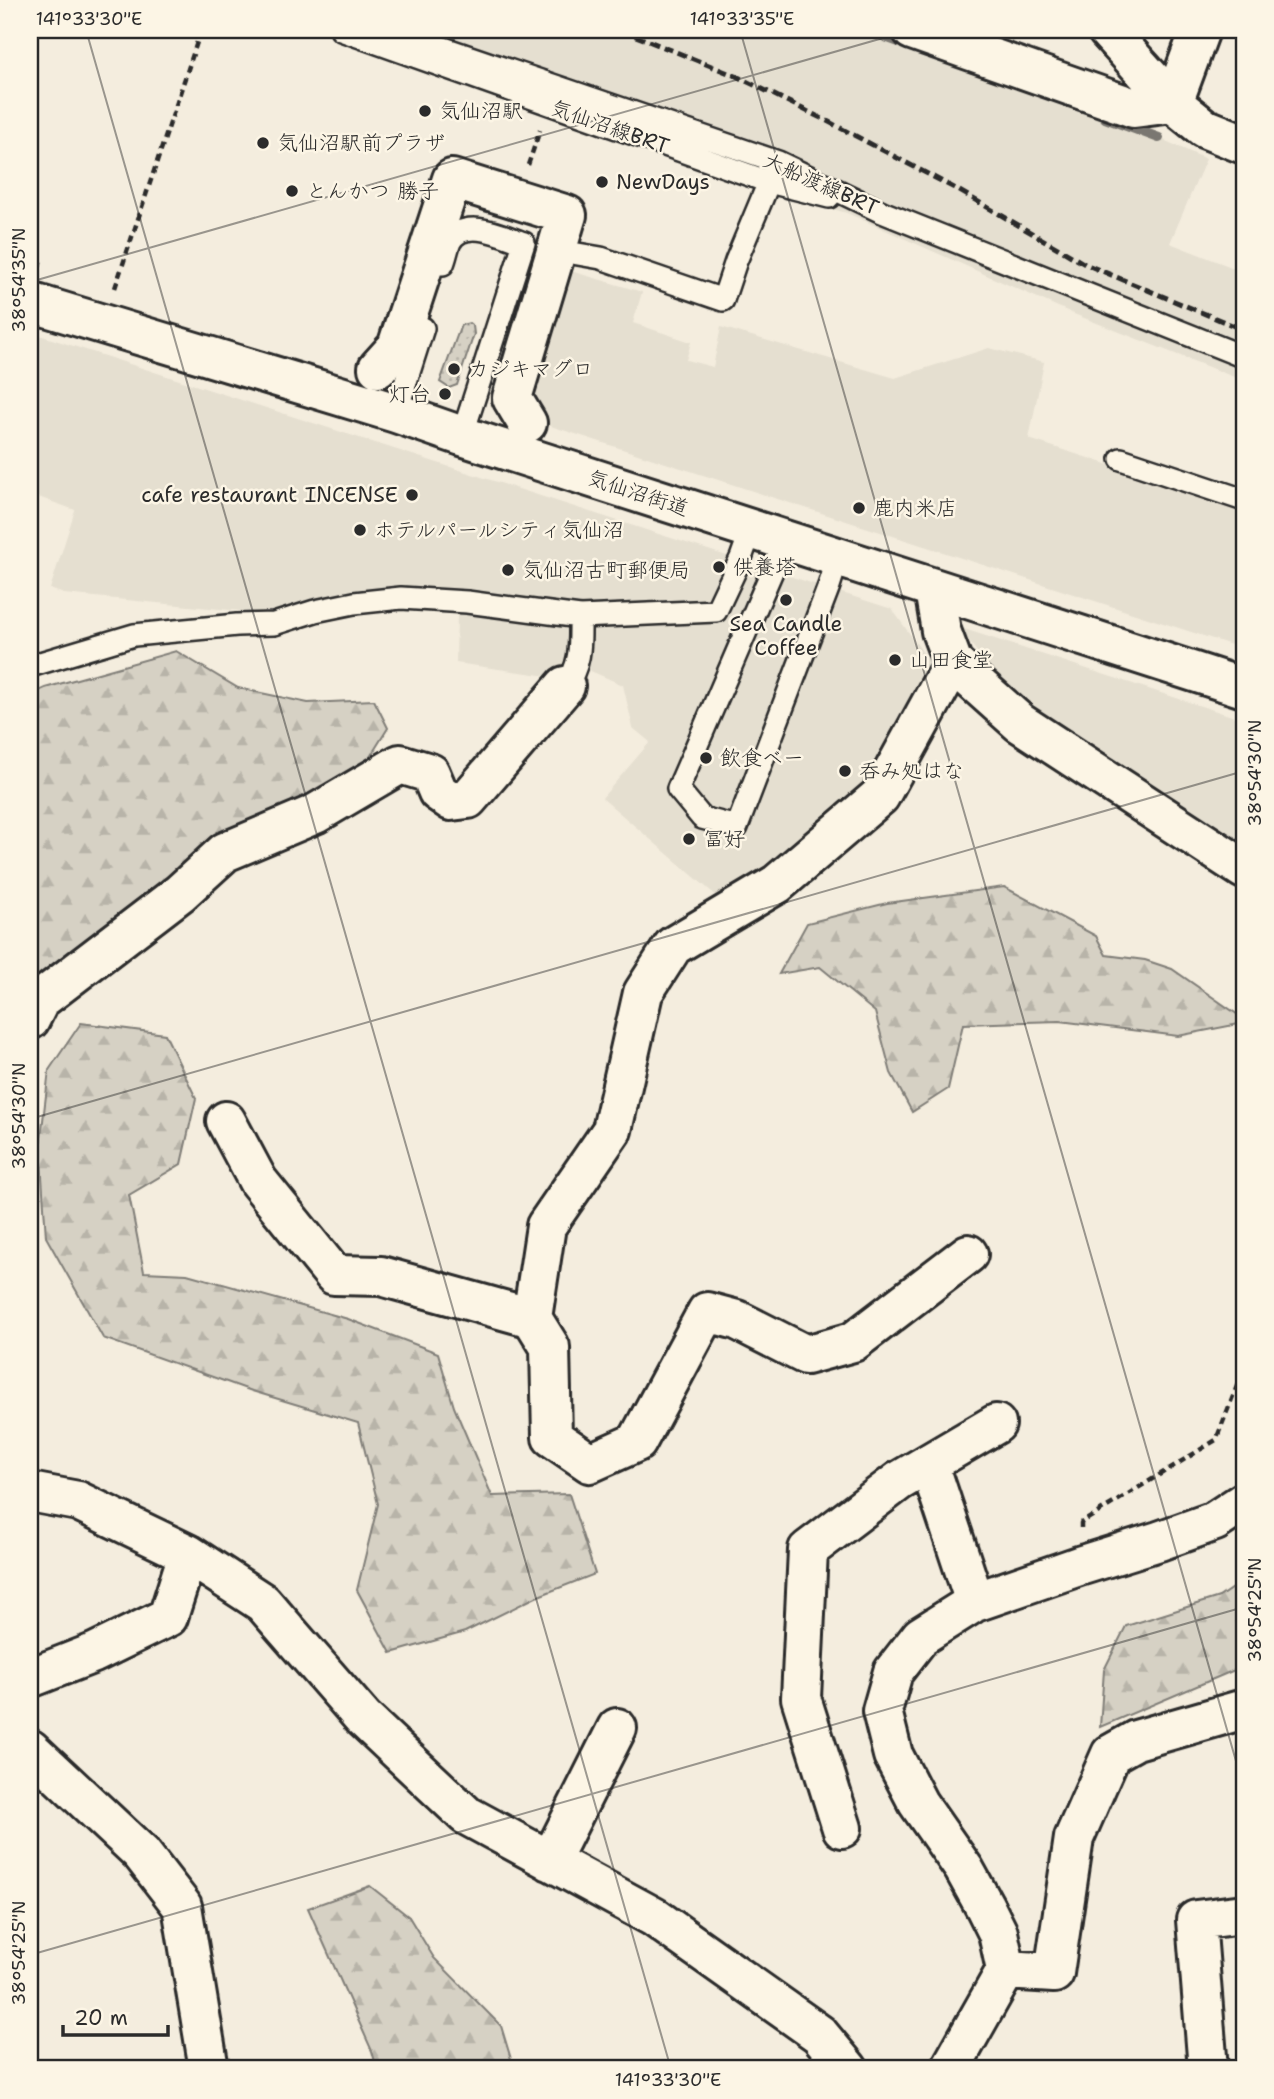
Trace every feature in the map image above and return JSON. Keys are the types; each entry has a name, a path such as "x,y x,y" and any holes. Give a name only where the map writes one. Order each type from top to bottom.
{"street":[{"path":"912,30 1134,108 1173,103"},
{"path":"1107,30 1173,103 1204,128 1244,144"},
{"path":"1173,103 1200,30"},
{"path":"378,368 397,347 452,179 567,215 540,247 512,398 527,423"},
{"name":"気仙沼街道","path":"30,302 396,413 1244,688"},
{"path":"934,589 941,631 953,663 1020,723 1244,869"},
{"path":"953,663 880,796 777,884 673,946 643,993 612,1130 546,1226 532,1318 550,1348 552,1437 590,1463 637,1442 707,1312 737,1320 806,1355 853,1342 968,1254"},
{"path":"30,1020 40,1000 180,893 225,852 315,814 400,764 430,773 438,792 451,802 468,799 565,686"},
{"path":"226,1121 258,1181 334,1275 381,1276 532,1318"},
{"path":"842,1828 801,1698 808,1550 899,1481 996,1424"},
{"path":"929,1464 975,1602"},
{"path":"30,1492 78,1502 188,1554 263,1603 363,1718 466,1815 654,1917 819,2034 848,2069"},
{"path":"950,2069 1006,1970 998,1933 985,1907 964,1868 918,1803 893,1755 882,1712 893,1672 921,1636 975,1602 1215,1521 1244,1502"},
{"path":"30,1678 94,1653 168,1617 188,1554"},
{"path":"1006,1970 1054,1973 1074,1838 1111,1754 1136,1740 1244,1709"},
{"path":"550,1861 617,1728"},
{"path":"30,1749 141,1853 181,1906 209,2069"},
{"path":"1208,2069 1196,1920 1244,1914"}],"lane":[{"name":"気仙沼線BRT","path":"341,30 769,183 882,212"},
{"name":"大船渡線BRT","path":"391,30 778,162 882,212 1244,357"},
{"path":"396,413 450,242 458,233 489,230 540,247 601,258 723,300 736,261 778,162"},
{"path":"462,436 540,247"},
{"path":"1121,459 1244,500"},
{"path":"768,535 678,789 702,818 737,827 830,586 838,558"},
{"path":"30,666 134,635 274,624 354,603 401,598 467,602 580,617 716,611 741,558 768,535"},
{"path":"565,686 580,657 580,617"}],"path":[{"path":"114,288 201,30"},
{"path":"517,199 543,118"},
{"path":"1079,1566 1081,1524 1216,1440 1244,1368"}],"shaded area":[{"path":"317,30 863,30 1159,138 1206,159 1170,243 1244,272 1244,381 1074,314 847,213 738,182"},
{"path":"564,269 642,292 633,323 691,342 686,360 713,367 721,327 895,378 989,348 1044,362 1029,439 1244,508 1244,649 529,419 521,389"},
{"path":"30,332 892,609 939,675 870,790 719,898 602,798 650,742 633,728 623,685 586,669 563,678 456,663 457,613 446,608 273,614 64,594 50,589 75,510 30,494"},
{"path":"958,627 1244,720 1244,859 1026,716"}],"green space":[{"path":"469,323 473,326 474,334 457,385 449,388 440,382 461,325"},
{"path":"176,651 238,688 308,703 374,700 388,728 360,773 197,851 30,1002 30,695 45,688"},
{"path":"1004,887 1096,936 1106,955 1145,960 1172,969 1244,1019 1244,1023 1178,1036 1060,1021 963,1024 948,1089 912,1112 891,1073 875,1012 820,967 779,974 807,923 887,903"},
{"path":"81,1023 165,1034 196,1098 181,1164 129,1195 144,1272 187,1274 348,1319 438,1353 454,1407 492,1496 569,1494 595,1574 536,1597 465,1632 391,1653 357,1590 378,1504 358,1423 252,1391 103,1338 46,1237 40,1146 49,1070"},
{"path":"1244,1580 1244,1666 1100,1727 1104,1670 1126,1626 1219,1597"},
{"path":"370,1886 409,1917 434,1958 501,2026 514,2069 377,2069 372,2051 308,1908"}],"waterway":[{"path":"866,30 910,46"},
{"path":"1105,118 1159,138"}],"railway":[{"path":"621,30 736,76 831,123 958,190 1085,264 1244,330"}],"place":[{"name":"気仙沼駅","path":"425,111"},
{"name":"気仙沼駅前プラザ","path":"263,143"},
{"name":"NewDays","path":"602,182"},
{"name":"とんかつ 勝子","path":"292,191"},
{"name":"カジキマグロ","path":"454,369"},
{"name":"灯台","path":"445,394"},
{"name":"cafe restaurant INCENSE","path":"412,495"},
{"name":"鹿内米店","path":"859,508"},
{"name":"ホテルパールシティ気仙沼","path":"360,530"},
{"name":"供養塔","path":"719,567"},
{"name":"気仙沼古町郵便局","path":"508,570"},
{"name":"Sea Candle Coffee","path":"786,600"},
{"name":"山田食堂","path":"895,660"},
{"name":"飲食ベー","path":"706,758"},
{"name":"呑み処はな","path":"845,771"},
{"name":"冨好","path":"689,839"}]}
